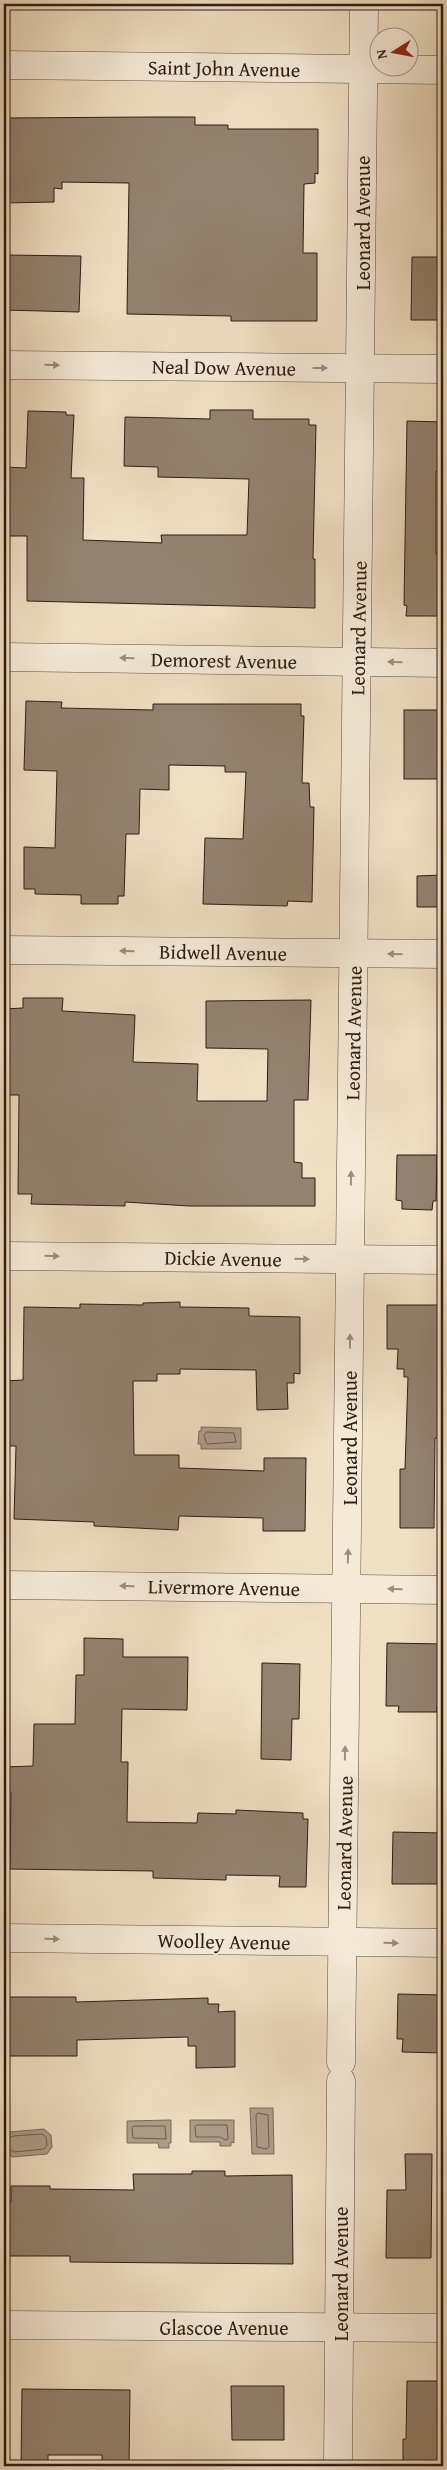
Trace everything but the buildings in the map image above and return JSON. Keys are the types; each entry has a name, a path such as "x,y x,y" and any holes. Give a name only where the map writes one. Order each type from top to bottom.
{"street":[{"name":"Leonard Avenue","path":"338,2466 364,4"},
{"name":"Saint John Avenue","path":"4,65 443,70"},
{"name":"Neal Dow Avenue","path":"4,365 443,369"},
{"name":"Demorest Avenue","path":"4,657 443,662"},
{"name":"Bidwell Avenue","path":"4,950 443,954"},
{"name":"Dickie Avenue","path":"4,1256 443,1260"},
{"name":"Livermore Avenue","path":"4,1585 443,1590"},
{"name":"Woolley Avenue","path":"4,1938 443,1943"},
{"name":"Glascoe Avenue","path":"4,2325 443,2328"}],"water":[{"path":"201,1427 241,1428 241,1449 201,1449 201,1444 198,1444"},
{"path":"250,2108 273,2108 274,2154 252,2154"},
{"path":"171,2120 171,2143 169,2143 169,2148 159,2148 158,2143 127,2143 127,2121"},
{"path":"190,2120 234,2120 234,2143 231,2142 231,2146 220,2146 220,2142 190,2142"},
{"path":"44,2129 51,2135 52,2147 47,2154 12,2157 6,2151 5,2137 10,2132"}]}
